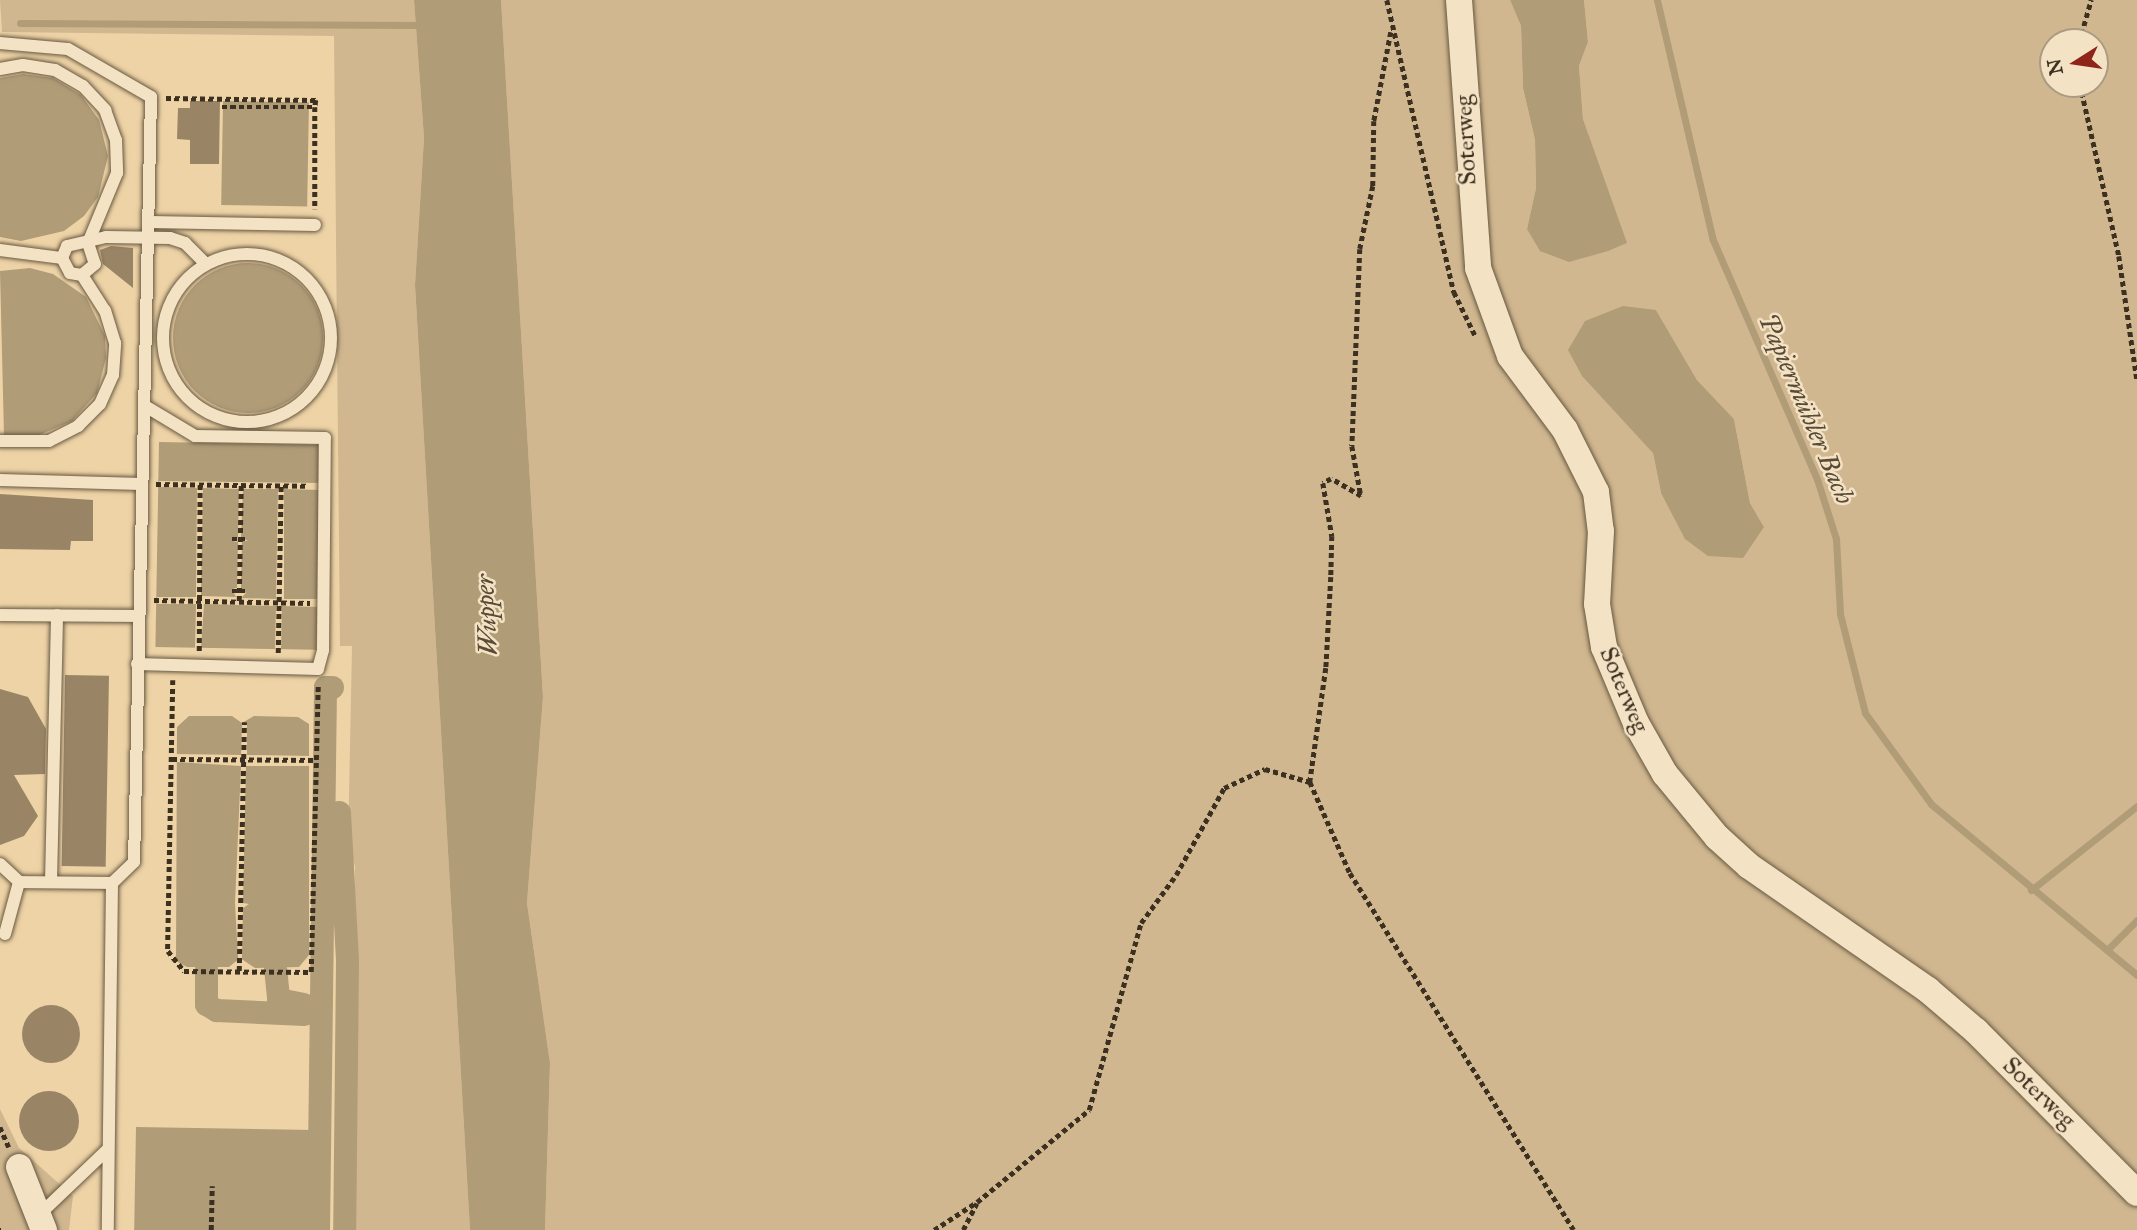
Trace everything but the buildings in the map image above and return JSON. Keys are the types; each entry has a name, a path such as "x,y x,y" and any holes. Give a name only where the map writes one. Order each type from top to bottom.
{"street":[{"name":"Soterweg","path":"1459,0 1478,268 1510,356 1571,440 1596,492 1601,531 1597,604 1604,648 1636,723 1665,774 1749,866 1877,952 1976,1031 2137,1193"},
{"path":"19,1167 42,1222"}],"lane":[{"path":"0,43 68,49 151,97 134,862 112,883 19,882 0,864"},
{"path":"0,69 23,65 55,70 83,86 105,110 116,140 117,173 88,243"},
{"path":"150,222 315,225"},
{"path":"0,441 49,440 78,426 100,404 113,375 115,343 105,311 82,275 66,270 62,258 71,242 149,237 186,243 206,264"},
{"path":"82,275 97,258 88,243"},
{"path":"0,250 15,255 62,258"},
{"path":"233,254 262,254 288,264 320,298 331,334 328,362 315,388 295,408 269,419 240,422 203,408 174,380 163,328 170,303 185,280 206,264 233,254"},
{"path":"0,261 15,255"},
{"path":"137,664 318,669 323,650 325,438 195,436 145,406"},
{"path":"0,480 141,484"},
{"path":"0,615 139,616"},
{"path":"51,883 57,615"},
{"path":"5,934 19,882"},
{"path":"108,1230 112,883"},
{"path":"42,1222 108,1149"}],"path":[{"path":"1387,0 1391,32 1454,292 1478,341 1510,356"},
{"path":"2083,28 2091,0"},
{"path":"1391,32 1374,121 1374,175 1360,249 1352,446 1360,496 1331,479 1323,482 1332,536 1331,577 1326,668 1310,782 1355,883 1574,1230"},
{"path":"151,97 316,100 315,225"},
{"path":"2083,98 2119,256 2137,380"},
{"path":"222,107 315,107"},
{"path":"159,484 320,486"},
{"path":"199,648 200,485"},
{"path":"239,601 241,485"},
{"path":"278,649 281,485"},
{"path":"232,539 247,539"},
{"path":"232,591 246,591"},
{"path":"157,600 319,603"},
{"path":"174,665 169,951 178,968 203,971 312,972 318,669"},
{"path":"239,971 244,722"},
{"path":"172,759 316,760"},
{"path":"934,1230 977,1202 1089,1110 1141,923 1181,866 1224,788 1265,769 1287,771 1310,782"},
{"path":"211,1230 212,1186"},
{"path":"964,1230 977,1202"}],"shaded area":[{"path":"0,0 414,0 424,138 415,285 470,1230 350,1230 355,866 348,847 352,646 340,646 334,36 2,32"},
{"path":"501,0 1510,0 1521,26 1523,88 1535,140 1536,188 1527,229 1626,243 1583,119 1579,66 1588,42 1584,0 2137,0 2137,1230 545,1230 550,1063 527,903 543,697","holes":["1656,310 1697,380 1734,419 1750,503 1764,527 1661,493 1653,453 1625,419"]},
{"path":"0,1109 19,1148 73,1196 69,1230 0,1230"}],"water":[{"name":"Wupper","path":"414,0 501,0 543,697 527,903 550,1063 545,1230 470,1230 415,285 424,138"},
{"path":"1510,0 1584,0 1588,42 1579,66 1583,119 1627,243 1569,262 1540,251 1527,229 1536,188 1535,140 1523,88 1521,26"},
{"path":"23,74 53,78 81,95 99,120 108,156 98,197 84,216 64,231 21,241 0,237 0,78"},
{"path":"223,101 309,103 307,206 221,205"},
{"path":"248,263 277,268 301,285 318,309 323,338 318,367 301,391 277,408 248,413 219,408 195,391 178,367 173,338 178,309 195,285 219,268"},
{"path":"30,268 53,274 86,297 105,336 106,358 97,393 72,421 39,435 4,435 0,271"},
{"path":"1623,306 1656,310 1697,380 1734,419 1750,503 1764,527 1743,558 1708,556 1685,539 1661,493 1653,453 1582,376 1568,350 1585,321"},
{"path":"159,442 320,445 316,650 155,647"},
{"path":"189,716 232,716 242,723 254,716 298,717 309,724 309,955 299,967 255,968 240,958 229,967 187,967 176,961 177,727"},
{"path":"136,1127 314,1130 312,1230 134,1230"}],"pier":[{"path":"159,481 320,483 320,490 284,489 284,599 319,599 319,607 282,606 281,649 275,649 276,606 204,604 201,648 195,648 196,604 157,604 157,597 196,597 197,488 159,487","holes":["203,488 239,489 238,537 232,541 238,542 237,588 232,589 236,597 201,596","243,489 278,489 276,599 241,598 246,593 241,588 242,541 248,541 241,537"]},
{"path":"247,722 247,755 311,756 310,766 246,766 243,903 249,904 243,908 242,958 238,958 235,903 241,766 176,762 176,754 241,755 242,723"}],"waterway":[{"name":"Papiermühler Bach","path":"1657,0 1713,240 1817,479 1836,539 1840,614 1865,713 1931,804 2137,975"},
{"path":"20,23 422,25"},
{"path":"318,1230 325,687 332,687"},
{"path":"2031,890 2137,806"},
{"path":"339,812 347,961 344,1230"},
{"path":"2109,948 2137,920"},
{"path":"206,968 206,1004 216,1010 304,1014"},
{"path":"275,968 278,999 304,1004"}]}
